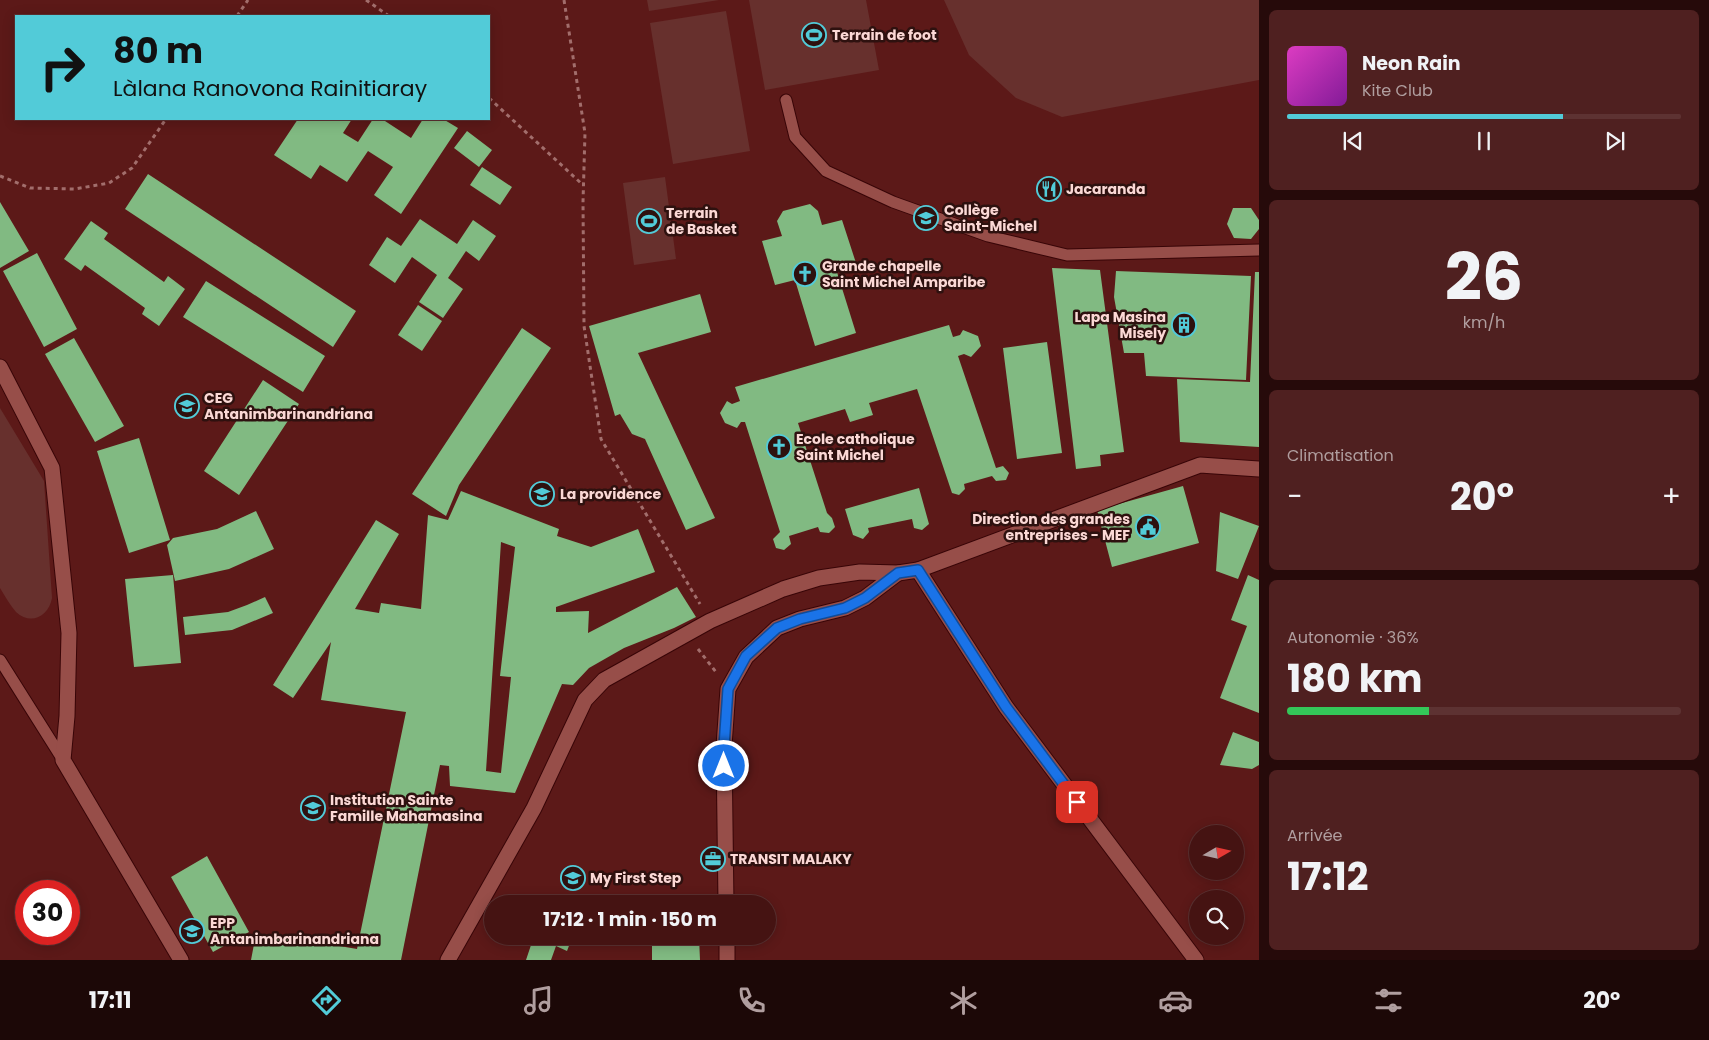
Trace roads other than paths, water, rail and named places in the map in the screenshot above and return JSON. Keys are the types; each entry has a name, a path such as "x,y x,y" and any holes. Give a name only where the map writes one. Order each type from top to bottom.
{"street":[{"path":"0,366 52,468 69,633 67,716 63,760 181,960"},
{"path":"448,960 534,808 585,700 604,680 710,621 783,589 819,578 860,572 898,573 918,570 1200,465 1259,469"},
{"path":"918,570 1006,707 1196,960"},
{"path":"726,895 724,746 728,689 746,656 777,628 800,619 845,608 865,598 898,573"},
{"path":"727,945 728,960"}],"lane":[{"path":"786,100 795,137 826,172 893,202 988,236 1067,255 1259,250"},
{"path":"0,660 63,760"}],"place":[{"name":"Terrain de foot","path":"814,35"},
{"name":"Jacaranda","path":"1049,189"},
{"name":"Collège Saint-Michel","path":"926,218"},
{"name":"Terrain de Basket","path":"649,221"},
{"name":"Grande chapelle Saint Michel Amparibe","path":"805,274"},
{"name":"Lapa Masina Misely","path":"1184,325"},
{"name":"CEG Antanimbarinandriana","path":"187,406"},
{"name":"Ecole catholique Saint Michel","path":"779,447"},
{"name":"La providence","path":"542,494"},
{"name":"Direction des grandes entreprises - MEF","path":"1148,527"},
{"name":"Institution Sainte Famille Mahamasina","path":"313,808"},
{"name":"TRANSIT MALAKY","path":"713,859"},
{"name":"My First Step","path":"573,878"},
{"name":"EPP Antanimbarinandriana","path":"192,931"}]}
